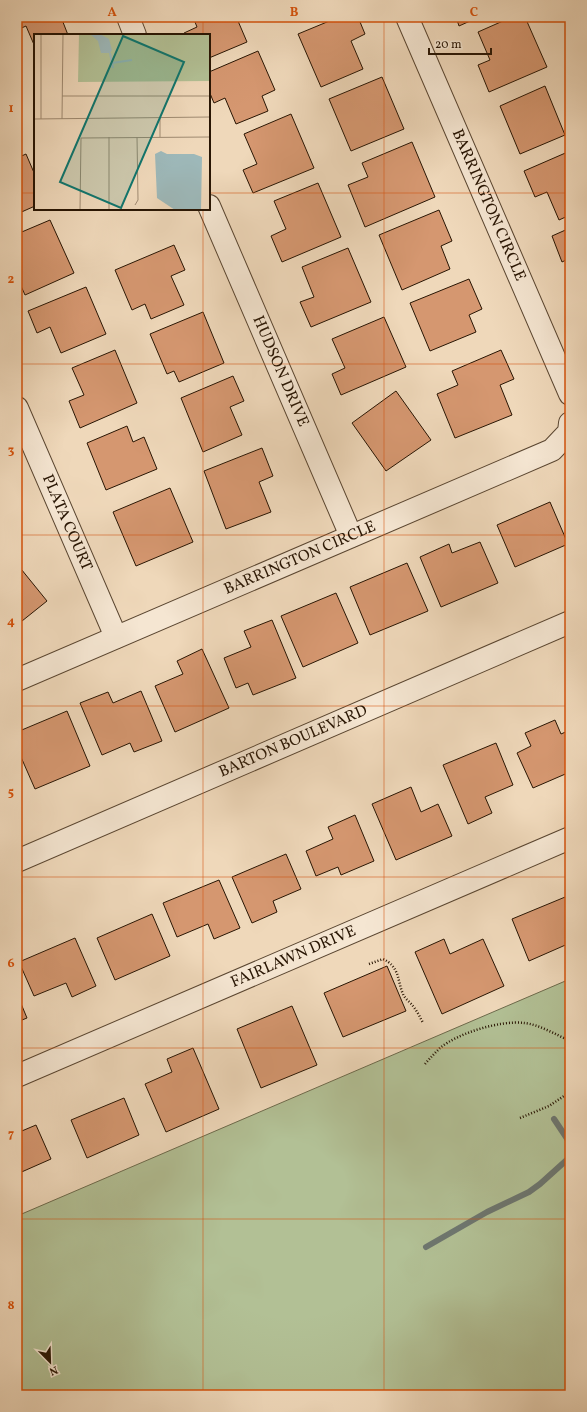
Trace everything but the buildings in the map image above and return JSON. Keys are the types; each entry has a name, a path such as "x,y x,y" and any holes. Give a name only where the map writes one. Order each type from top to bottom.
{"street":[{"path":"128,17 135,34"},
{"name":"BARRINGTON CIRCLE","path":"406,17 570,394"},
{"name":"HUDSON DRIVE","path":"210,208 351,536"},
{"name":"PLATA COURT","path":"17,408 116,637"},
{"name":"BARRINGTON CIRCLE","path":"17,680 552,450 569,432 570,423"},
{"name":"BARTON BOULEVARD","path":"17,861 570,622"},
{"name":"FAIRLAWN DRIVE","path":"17,1076 570,838"}],"path":[{"path":"369,964 383,959 389,962 398,974 403,994 413,1005 423,1023"},
{"path":"425,1064 441,1048 455,1039 476,1030 500,1024 525,1023 570,1041"},
{"path":"520,1118 549,1106 570,1092"}],"green space":[{"path":"570,979 570,1395 17,1395 17,1216"}],"waterway":[{"path":"554,1119 570,1143"},
{"path":"426,1247 487,1212 529,1192 570,1157"}]}
